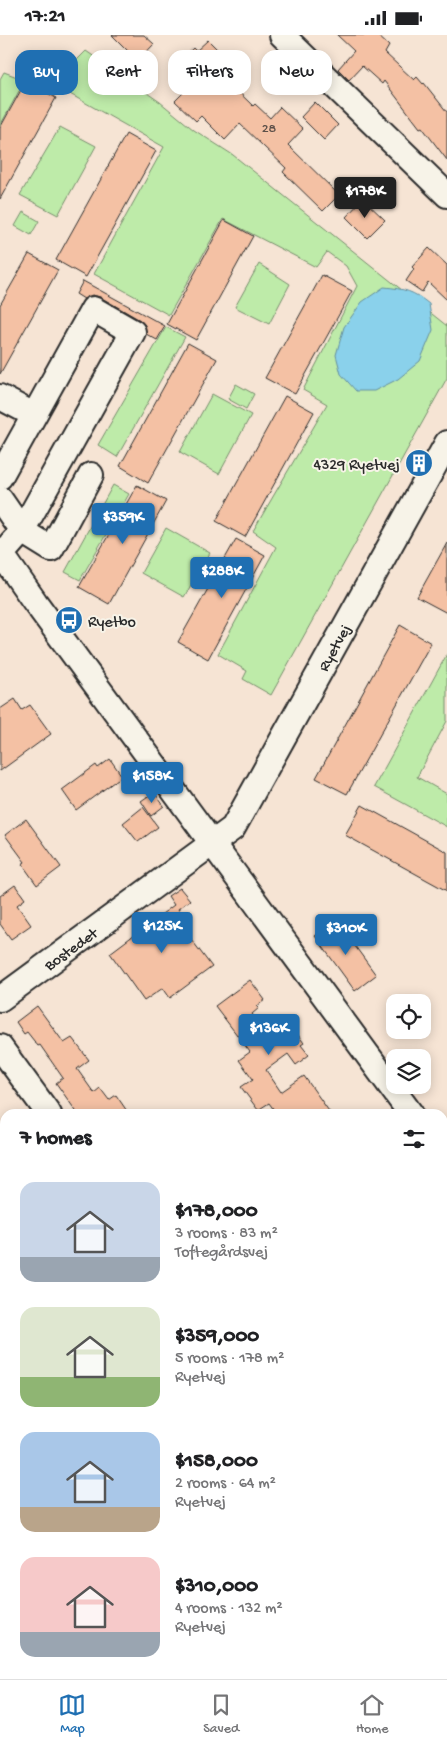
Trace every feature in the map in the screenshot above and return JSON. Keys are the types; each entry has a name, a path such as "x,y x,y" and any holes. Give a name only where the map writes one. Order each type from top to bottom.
{"street":[{"path":"282,35 447,195"},
{"path":"0,477 93,309 133,332 22,531 1,553 407,1109"},
{"path":"0,397 34,415"},
{"name":"Ryetvej","path":"212,844 233,828 447,443"},
{"path":"0,499 22,531 51,549 91,475"},
{"name":"Bostedet","path":"0,999 212,844"},
{"path":"0,1047 45,1109"}],"green space":[{"path":"86,51 88,52 88,95 150,95 194,130 233,155 447,326 447,378 271,695 243,679 247,671 218,654 276,547 253,531 327,404 303,390 357,286 346,266 327,252 316,267 223,219 169,315 94,274 164,147 72,95 78,95 78,59"},
{"path":"4,72 15,76 15,95 17,95 0,126 0,79"},
{"path":"60,127 96,146 58,215 20,195"},
{"path":"23,212 39,221 31,235 15,226"},
{"path":"259,264 290,284 269,324 235,307"},
{"path":"166,327 185,337 117,457 98,445"},
{"path":"236,384 254,394 246,409 228,399"},
{"path":"212,394 251,415 219,474 180,452"},
{"path":"113,485 129,494 80,580 65,572"},
{"path":"166,528 210,553 184,597 141,573"},
{"path":"447,654 447,721 417,777 447,794 447,827 374,787"}],"water":[{"path":"384,287 408,291 429,304 433,330 420,361 398,379 374,391 356,391 341,374 336,355 344,327 362,302"}],"building":[{"path":"112,35 144,35 154,44 148,50 127,50"},
{"path":"337,35 377,35 389,46 385,53 414,80 417,77 424,83 447,112 447,160 384,81 382,84 362,66 349,80 338,69 354,51"},
{"path":"208,40 218,50 197,50"},
{"path":"18,95 51,95 56,98 0,199 0,128"},
{"path":"181,95 242,95 270,118 280,107 303,129 288,145 339,195 323,211 283,172 286,168 240,124 225,140 201,116 196,121 175,101"},
{"path":"315,102 338,125 324,140 301,117"},
{"path":"126,134 156,151 86,277 56,260"},
{"path":"363,199 385,220 367,238 346,217"},
{"path":"224,220 253,236 196,340 167,324"},
{"path":"429,248 447,265 447,300 428,282 422,292 406,281 414,269 412,267"},
{"path":"29,254 58,270 0,374 0,305"},
{"path":"322,275 352,291 295,394 265,378"},
{"path":"83,281 165,326 157,340 146,334 145,325 140,320 100,297 92,295 84,299 76,294"},
{"path":"188,343 217,359 148,483 120,466"},
{"path":"285,396 314,412 245,537 216,521"},
{"path":"137,485 166,501 109,604 79,587"},
{"path":"236,539 265,555 208,659 178,642"},
{"path":"447,543 447,613 417,597"},
{"path":"400,625 431,643 347,794 316,778"},
{"path":"15,699 22,710 30,705 51,734 0,771 0,709"},
{"path":"110,759 122,776 76,810 62,790 96,765 98,768"},
{"path":"154,792 164,806 151,816 141,801"},
{"path":"362,805 447,852 447,891 345,835"},
{"path":"143,807 158,827 138,842 123,823"},
{"path":"26,819 61,867 37,885 22,864 25,862 5,835"},
{"path":"15,885 25,899 17,905 31,925 11,939 0,924 0,896"},
{"path":"180,888 190,900 178,909 190,926 185,931 212,967 170,998 163,988 144,1001 110,953 174,905 168,896"},
{"path":"336,920 376,975 355,991 315,936"},
{"path":"250,980 265,1000 257,1006 259,1008 252,1014 269,1037 289,1023 304,1043 301,1045 309,1055 296,1065 288,1054 266,1070 281,1092 304,1076 327,1109 273,1109 269,1103 257,1109 241,1087 253,1079 239,1060 250,1052 215,1006"},
{"path":"37,1006 64,1043 72,1038 89,1060 77,1069 94,1093 100,1088 109,1100 116,1095 126,1109 74,1109 56,1083 63,1078 40,1045 38,1046 27,1032 24,1034 16,1022"}],"place":[{"name":"4329 Ryetvej","path":"419,463"},
{"name":"Ryetbo","path":"69,620"}]}
